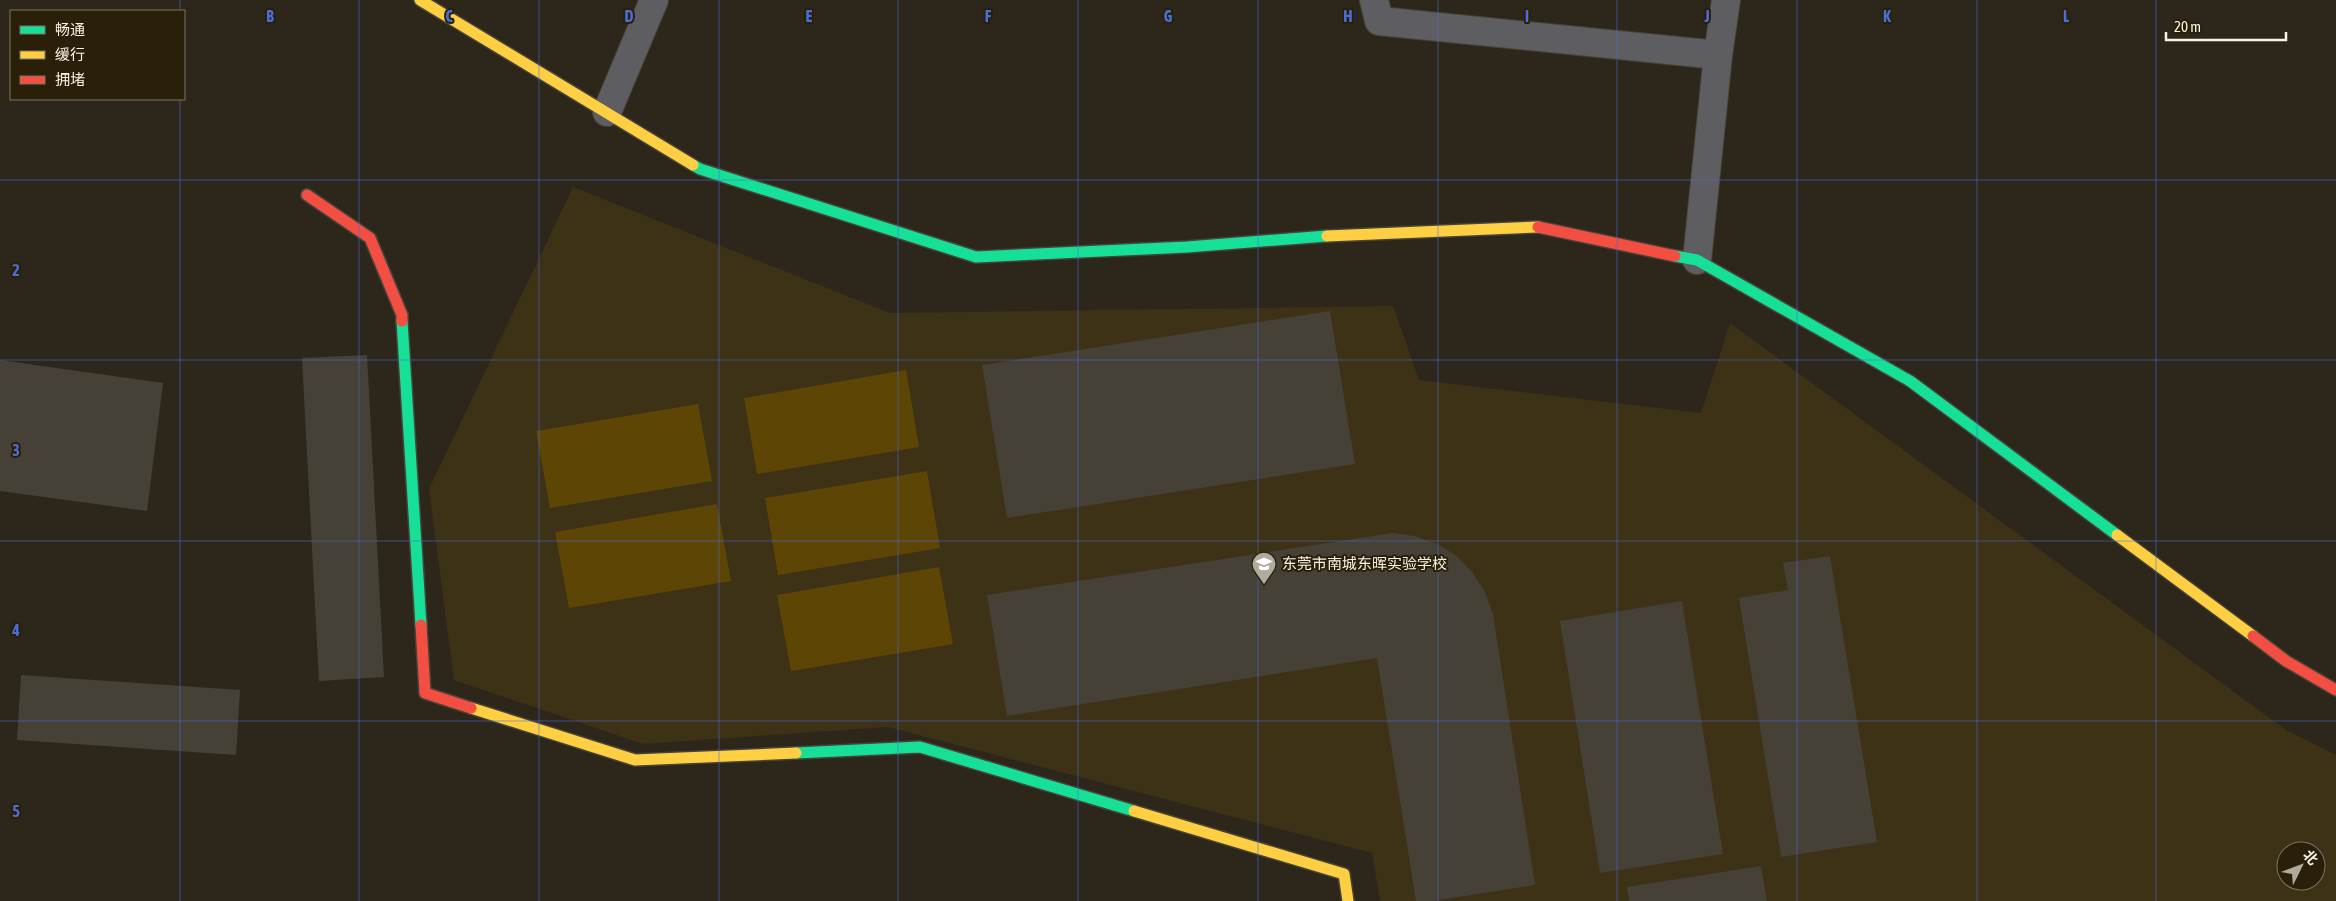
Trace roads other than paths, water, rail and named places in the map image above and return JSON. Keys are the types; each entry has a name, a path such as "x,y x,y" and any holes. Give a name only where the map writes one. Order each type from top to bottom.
{"street":[{"path":"420,0 700,169 976,257 1187,247 1365,234 1537,227 1697,260 1910,381 2286,662 2336,690"},
{"path":"607,112 654,0"},
{"path":"1374,0 1379,21 1718,55"},
{"path":"1697,260 1718,55 1726,0"},
{"path":"307,195 370,238 402,315 425,693 635,760 920,747 1344,874 1348,901"}],"place":[{"name":"东莞市南城东晖实验学校","path":"1264,585"}]}
